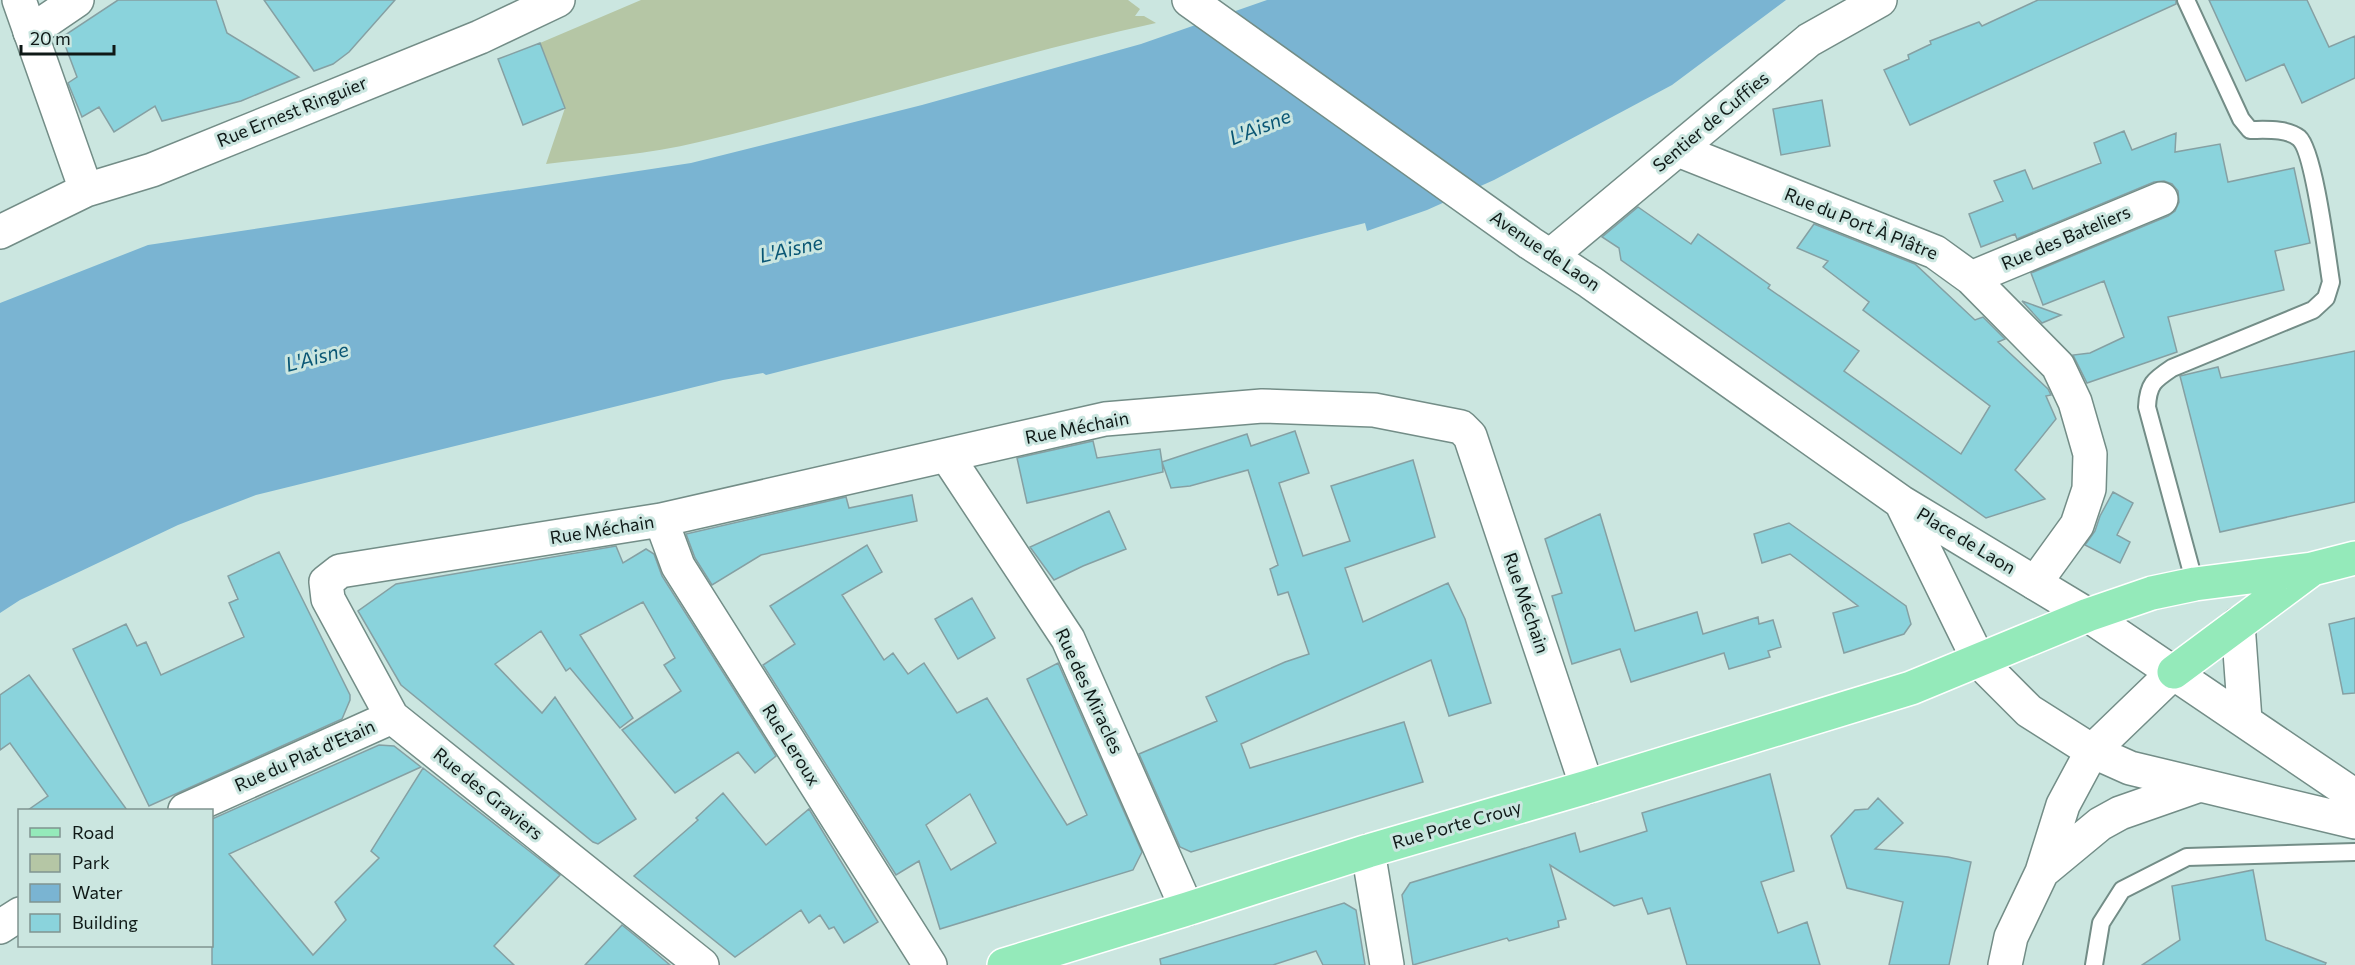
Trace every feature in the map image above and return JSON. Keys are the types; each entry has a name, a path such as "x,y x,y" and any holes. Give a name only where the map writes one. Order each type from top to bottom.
{"main road":[{"path":"1979,661 2088,615 2152,593 2195,584 2312,569 2355,558"},
{"path":"2174,672 2312,569"},
{"name":"Rue Porte Crouy","path":"1004,965 1368,851 1911,688 1979,661"}],"street":[{"path":"19,0 86,190"},
{"path":"33,42 77,0"},
{"name":"Rue Ernest Ringuier","path":"13,226 86,190 152,170 480,37 558,0"},
{"name":"Avenue de Laon","path":"1189,0 1902,502"},
{"name":"Sentier de Cuffies","path":"1540,249 1678,150 1809,40 1880,0"},
{"name":"Rue du Port À Plâtre","path":"1678,150 1935,252 1971,278 2058,366 2075,402 2090,454 2089,489 2077,525 2035,583"},
{"name":"Rue des Bateliers","path":"1971,278 2162,199"},
{"name":"Rue Méchain","path":"326,582 340,572 661,520 1105,419 1263,406 1374,410 1461,427 1470,436 1587,787"},
{"name":"Rue des Miracles","path":"948,456 1068,639 1187,909"},
{"name":"Place de Laon","path":"1902,502 2088,615 2355,796"},
{"name":"Place de Laon","path":"1902,502 1979,661 2029,711 2092,751 2130,768 2355,822"},
{"name":"Rue Leroux","path":"661,520 678,566 930,965"},
{"name":"Rue des Graviers","path":"326,582 328,599 392,717 702,965"},
{"path":"2238,624 2245,720"},
{"path":"2005,965 2011,938 2043,872 2063,805 2092,751 2174,672"},
{"name":"Rue du Plat d'Etain","path":"187,809 392,717"},
{"path":"2043,872 2100,824 2120,813 2200,785"},
{"path":"1368,851 1387,965"},
{"path":"0,927 18,915"}],"lane":[{"path":"2186,0 2241,119 2250,130 2289,133 2301,139 2311,165 2331,282 2326,298 2313,310 2172,368 2156,379 2148,390 2147,407 2195,584"},
{"path":"2094,965 2102,923 2122,890 2187,857 2355,852"}],"green space":[{"path":"641,0 1128,0 1140,9 1135,16 1144,16 1156,23 1098,36 699,142 642,153 546,164 565,108 540,43"}],"water":[{"name":"L'Aisne","path":"1267,0 1786,0 1672,85 1494,180 1427,210 1367,231 1365,223 766,375 763,373 723,380 256,495 178,525 20,600 0,613 0,303 148,245 691,163 922,105 1141,44"}],"building":[{"path":"118,0 216,0 227,33 299,77 241,101 162,121 155,106 114,132 99,107 82,117 68,83 77,77 62,37"},
{"path":"264,0 395,0 349,52 333,64 314,71"},
{"path":"2038,0 2176,0 2176,4 1910,125 1884,70 1909,59 1908,55 1931,44 1930,41 1979,22 1982,26"},
{"path":"2209,0 2307,0 2329,47 2355,36 2355,78 2302,103 2284,64 2246,81"},
{"path":"540,43 565,108 523,125 498,59"},
{"path":"1822,100 1830,146 1781,155 1773,109"},
{"path":"2124,131 2132,150 2176,133 2175,152 2220,144 2228,182 2294,168 2310,243 2275,251 2284,290 2168,317 2177,352 2087,383 2073,355 2090,353 2124,337 2104,281 2043,305 2031,273 2168,216 2175,211 2179,202 2178,191 2172,184 2164,181 2154,182 2017,239 2015,234 1981,247 1969,214 2003,201 1994,181 2025,170 2033,189 2101,163 2094,143"},
{"path":"1638,207 1691,244 1698,234 1770,285 1768,288 1859,351 1844,371 1961,454 1990,406 1863,310 1869,302 1823,267 1828,261 1797,248 1814,224 1915,264 1975,320 1983,317 2005,339 1998,342 2048,389 2051,395 2046,396 2056,419 2015,470 2045,499 1986,518 1621,260 1619,248 1602,237"},
{"path":"2022,301 2061,315 2042,323"},
{"path":"2355,351 2355,502 2220,532 2180,376 2218,367 2221,378"},
{"path":"1295,431 1309,473 1279,483 1303,556 1350,541 1331,486 1413,460 1435,537 1345,568 1363,622 1448,583 1465,619 1491,703 1449,716 1431,660 1241,744 1250,768 1404,722 1423,782 1191,852 1180,847 1139,754 1217,721 1206,697 1285,662 1309,654 1288,592 1278,595 1270,569 1278,565 1248,470 1190,486 1171,488 1162,462 1247,434 1251,446"},
{"path":"1093,441 1097,458 1160,449 1163,472 1027,503 1017,458"},
{"path":"2113,492 2133,503 2117,535 2130,542 2120,563 2085,545 2095,531"},
{"path":"912,495 917,521 761,555 712,585 695,558 686,534 846,497 849,508"},
{"path":"1109,511 1126,549 1054,580 1030,547"},
{"path":"1600,514 1635,631 1697,612 1703,634 1758,617 1759,624 1773,620 1781,647 1768,651 1770,657 1729,669 1724,653 1631,682 1620,649 1572,664 1552,596 1562,593 1545,539"},
{"path":"1789,523 1906,606 1911,624 1904,634 1844,653 1833,613 1858,606 1790,554 1762,563 1754,534"},
{"path":"867,545 882,572 842,595 884,660 893,653 908,674 924,663 957,713 987,698 1067,825 1087,815 1027,679 1058,663 1142,852 1133,870 940,929 919,861 896,875 763,665 795,644 770,606","holes":["970,794 996,843 951,870 926,825"]},
{"path":"616,546 623,563 646,549 654,554 662,576 776,756 755,773 738,752 675,793 622,730 681,691 664,665 675,658 643,602 580,635 633,718 620,728 570,668 566,671 541,631 495,664 542,713 555,697 636,819 598,844 401,685 358,611 396,584"},
{"path":"279,552 350,695 342,719 149,806 73,649 126,624 137,646 146,642 161,675 244,637 229,603 238,599 228,576"},
{"path":"972,598 995,638 958,659 935,619"},
{"path":"2355,618 2355,693 2343,694 2329,624"},
{"path":"29,675 126,809 29,809 48,796 10,743 0,750 0,695"},
{"path":"379,745 394,746 421,767 229,854 313,955 346,920 335,902 379,858 371,851 423,768 560,875 494,946 514,965 212,965 213,819"},
{"path":"1770,774 1794,871 1761,882 1778,933 1807,922 1820,965 1687,965 1670,908 1648,914 1642,898 1614,906 1550,865 1566,919 1558,921 1559,927 1509,941 1507,938 1413,965 1402,895 1410,883 1575,833 1580,852 1647,831 1642,813"},
{"path":"723,793 766,845 809,809 878,922 844,943 834,927 829,929 820,915 809,923 801,910 735,957 634,876 698,820 696,818"},
{"path":"1878,798 1903,823 1875,849 1948,857 1971,862 1949,965 1889,965 1903,902 1847,888 1831,836 1855,810 1868,809"},
{"path":"2253,870 2266,940 2326,963 2325,965 2142,965 2180,940 2172,886"},
{"path":"1344,903 1356,910 1365,965 1323,965 1316,951 1273,965 1161,965 1160,959"},
{"path":"622,925 643,942 670,965 585,965"}]}
